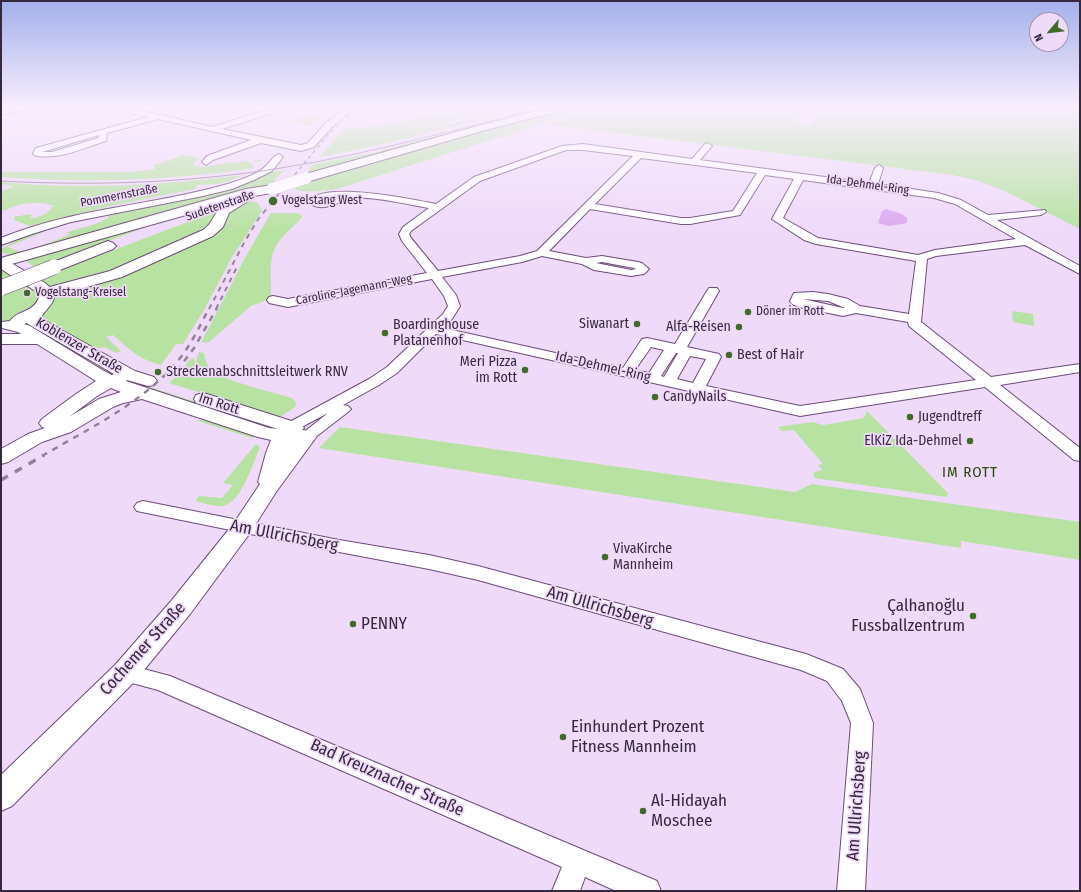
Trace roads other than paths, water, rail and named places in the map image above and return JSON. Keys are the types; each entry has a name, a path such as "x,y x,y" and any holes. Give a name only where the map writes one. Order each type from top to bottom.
{"main road":[{"name":"Sudetenstraße","path":"1,288 162,226 243,198 306,178 406,150"},
{"path":"1,263 251,192 272,189"},
{"path":"48,293 116,274 208,233 217,228 220,224 223,211 243,198"},
{"path":"3,331 39,339"}],"street":[{"path":"40,150 37,153 45,155 67,150"},
{"path":"206,162 210,158 233,150"},
{"name":"Pommernstraße","path":"1,242 33,230 80,217 204,193 243,181 259,175 267,170 276,163 279,157 289,150"},
{"name":"Ida-Dehmel-Ring","path":"294,433 327,420 367,392 374,382 392,370 434,330 448,316 454,306 450,295 406,239 404,234 407,229 477,179 560,150"},
{"name":"Ida-Dehmel-Ring","path":"604,150 944,197 958,202 1080,271"},
{"path":"694,162 705,150"},
{"path":"541,253 640,154"},
{"path":"873,186 879,168"},
{"path":"588,206 681,221 690,221 736,213 763,171"},
{"path":"800,176 777,219 816,242 922,259"},
{"path":"353,195 368,195 438,207"},
{"path":"986,218 1041,212"},
{"path":"1028,241 935,253 922,257 914,323 1080,456"},
{"path":"541,253 586,261"},
{"name":"Caroline-Jagemann-Weg","path":"274,300 288,303 522,259 541,253"},
{"path":"1,263 40,286 48,293"},
{"path":"653,378 679,349 713,291"},
{"name":"Koblenzer Straße","path":"3,331 29,316 41,307 47,300 48,293"},
{"path":"856,309 914,319"},
{"name":"Koblenzer Straße","path":"29,316 119,381"},
{"name":"Ida-Dehmel-Ring","path":"434,330 800,411 1080,368"},
{"name":"Koblenzer Straße","path":"39,339 119,381"},
{"path":"627,372 647,342 714,356 698,388"},
{"path":"668,382 679,349"},
{"name":"Koblenzer Straße","path":"42,436 119,381"},
{"name":"Im Rott","path":"119,381 143,393 265,433 294,433"},
{"name":"Im Rott","path":"119,381 294,433"},
{"name":"Koblenzer Straße","path":"1,458 42,436 64,428 106,403 118,398 143,393"},
{"name":"Cochemer Straße","path":"1,796 125,673 181,607 242,528 268,488 294,433"},
{"name":"Am Ullrichsberg","path":"143,507 242,528 429,562 497,578 806,663 835,676 852,696 862,723 852,891"},
{"name":"Bad Kreuznacher Straße","path":"125,673 162,682 349,761 647,891"},
{"path":"566,891 578,862"}],"tram line":[{"path":"1,181 106,183 176,180 281,168 376,150"}],"railway":[{"path":"277,196 316,150"},
{"path":"209,309 245,241 259,218 278,195"},
{"path":"216,309 238,265"},
{"path":"42,456 113,415 147,391 162,378 186,350 209,308"},
{"path":"177,371 194,348 217,308"},
{"path":"1,480 44,455"}],"place":[{"name":"Vogelstang West","path":"273,201"},
{"name":"Vogelstang-Kreisel","path":"27,293"},
{"name":"Döner im Rott","path":"748,312"},
{"name":"Siwanart","path":"637,324"},
{"name":"Alfa-Reisen","path":"739,327"},
{"name":"Boardinghouse Platanenhof","path":"385,333"},
{"name":"Best of Hair","path":"729,355"},
{"name":"Meri Pizza im Rott","path":"525,370"},
{"name":"Streckenabschnittsleitwerk RNV","path":"158,372"},
{"name":"CandyNails","path":"655,397"},
{"name":"Jugendtreff","path":"910,417"},
{"name":"ElKiZ Ida-Dehmel","path":"970,441"},
{"name":"VivaKirche Mannheim","path":"605,557"},
{"name":"Çalhanoğlu Fussballzentrum","path":"973,616"},
{"name":"PENNY","path":"353,624"},
{"name":"Einhundert Prozent Fitness Mannheim","path":"563,737"},
{"name":"Al-Hidayah Moschee","path":"643,811"}],"district":[{"name":"IM ROTT","path":"970,473"}]}
